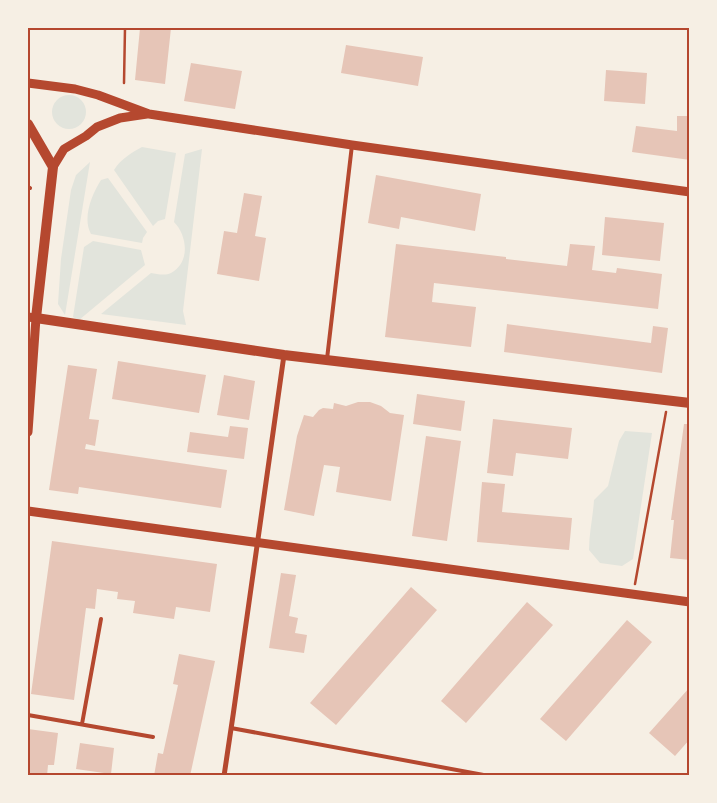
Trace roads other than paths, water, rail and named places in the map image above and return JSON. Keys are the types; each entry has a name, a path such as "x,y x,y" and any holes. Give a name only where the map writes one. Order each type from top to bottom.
{"main road":[{"path":"28,124 53,167 32,318 284,355 690,403"}],"street":[{"path":"28,82 75,89 98,95 149,114 352,145 690,192"},
{"path":"53,167 64,149 97,127 120,118 149,114"},
{"path":"28,432 32,318"},
{"path":"224,776 259,543 284,355"},
{"path":"28,511 690,602"}],"lane":[{"path":"326,360 352,145"},
{"path":"82,724 101,619"},
{"path":"28,715 153,737"},
{"path":"231,728 489,776"}]}
